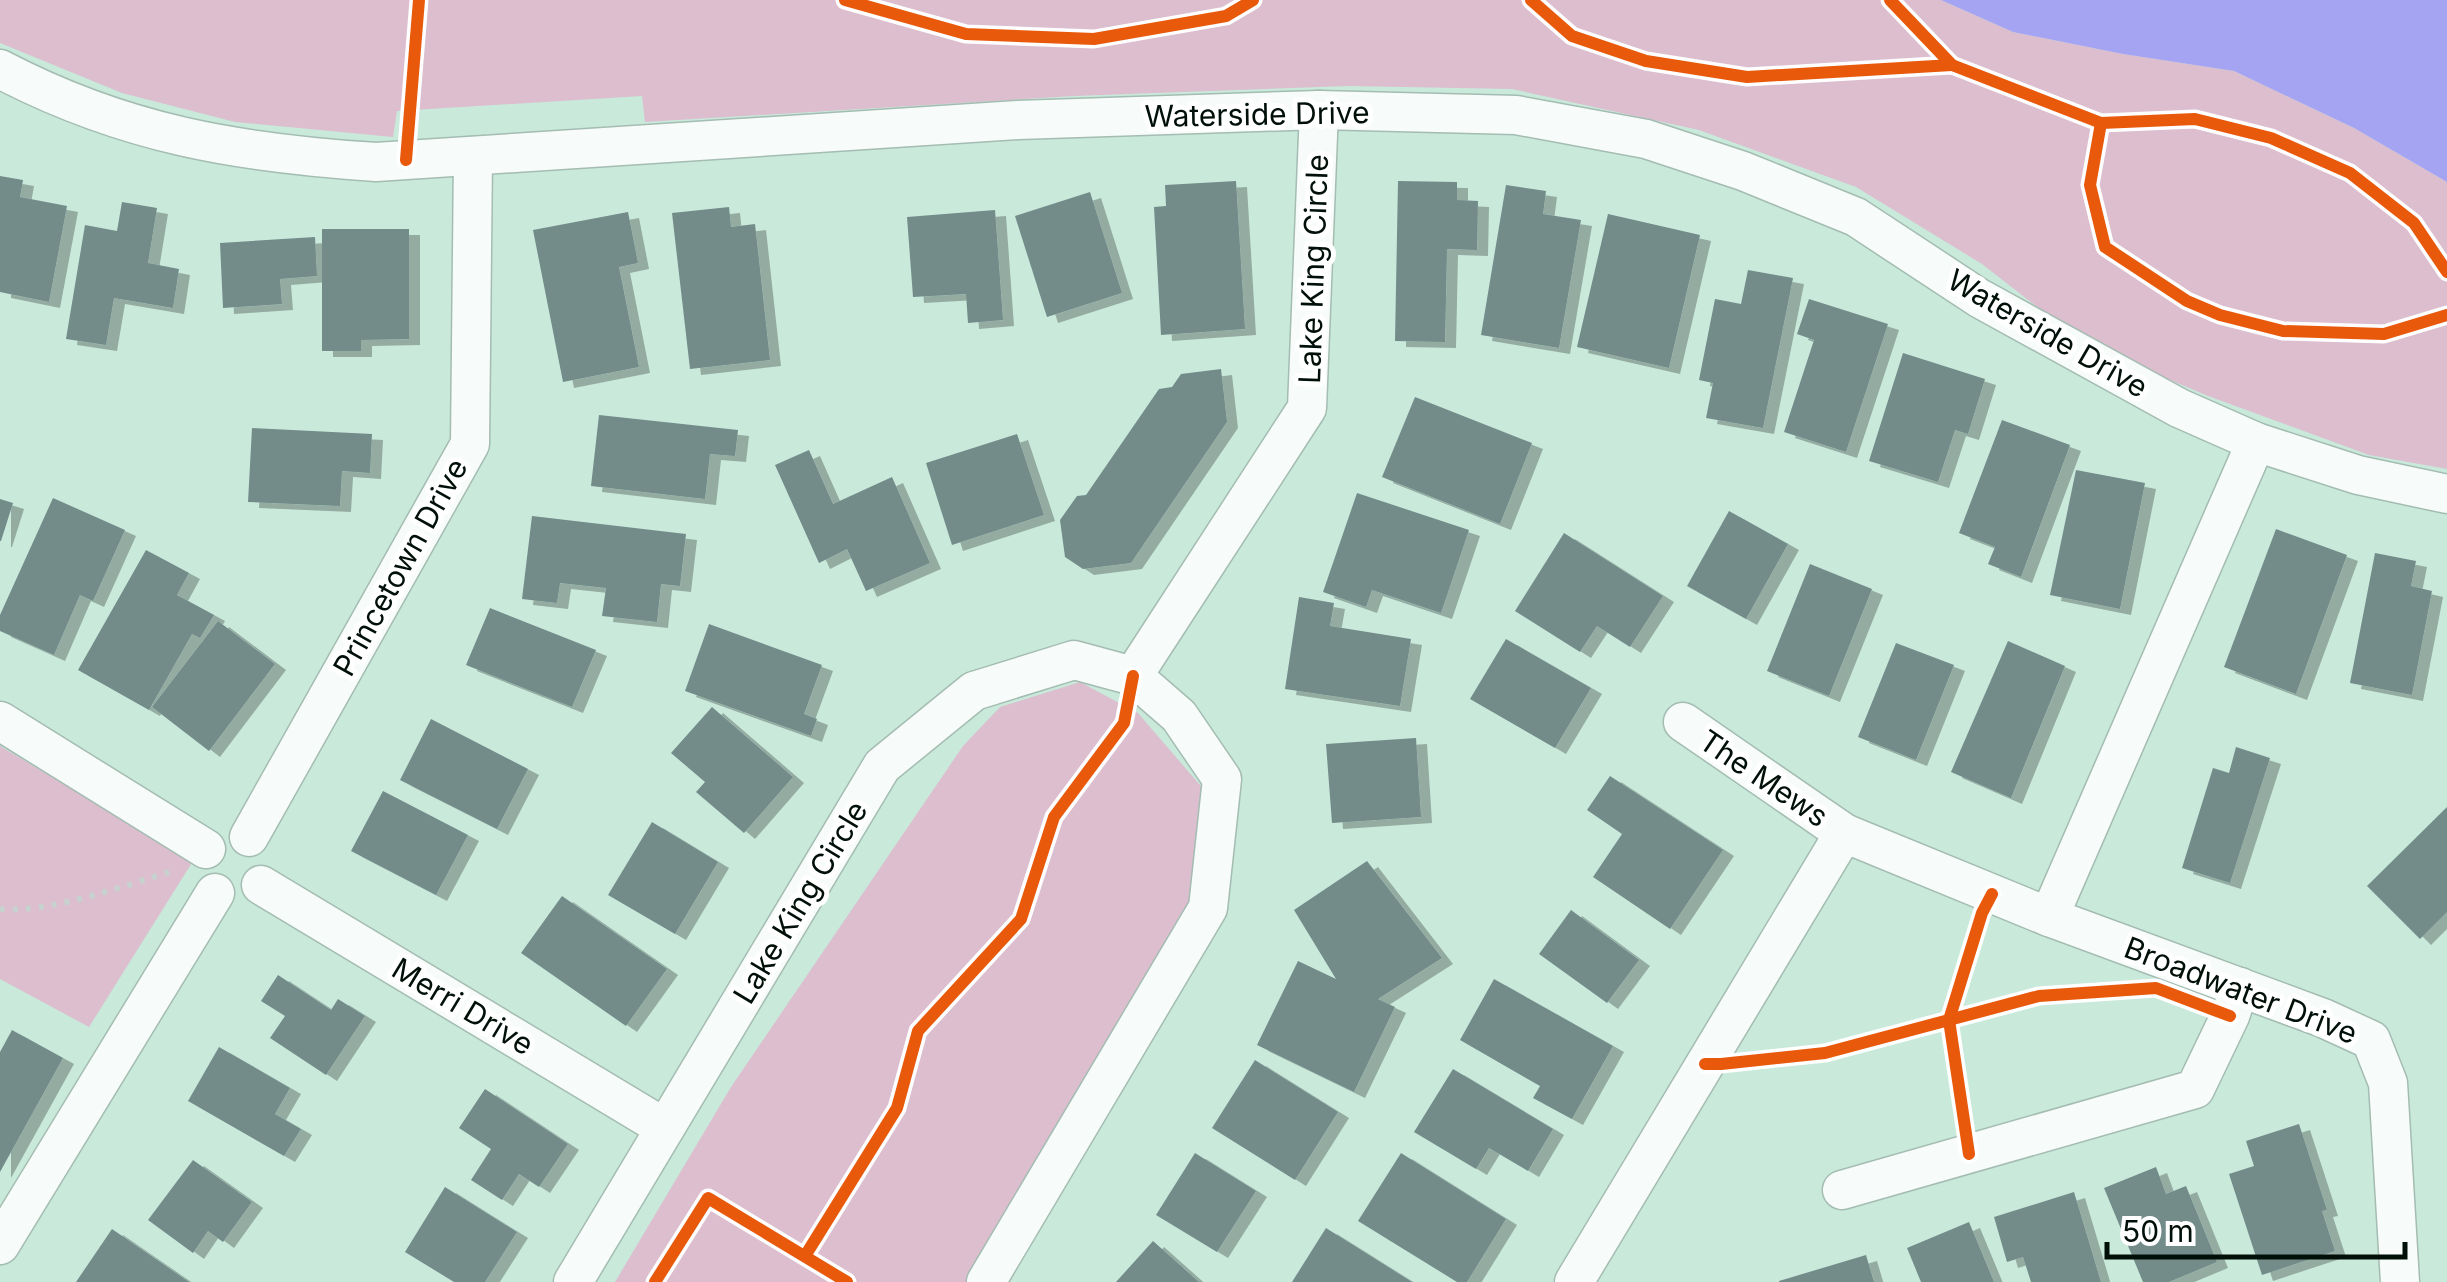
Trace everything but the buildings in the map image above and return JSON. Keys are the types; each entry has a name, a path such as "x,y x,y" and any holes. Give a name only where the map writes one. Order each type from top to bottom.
{"street":[{"name":"Waterside Drive","path":"0,68 123,122 236,148 376,162 1018,120 1319,110 1516,115 1646,139 1743,171 1856,217 1979,298 2179,408 2256,442 2358,475 2447,494"},
{"name":"Lake King Circle","path":"1134,676 1307,408 1319,110"},
{"name":"Princetown Drive","path":"249,837 470,444 473,156"},
{"path":"2049,917 2256,442"},
{"name":"Lake King Circle","path":"572,1282 882,766 974,692 1074,660 1134,676 1180,716 1222,779 1208,908 986,1282"},
{"path":"0,721 207,869 225,898 246,897 261,885 267,862 264,852 249,837 228,834 210,844 207,869 0,1245"},
{"name":"The Mews","path":"1683,722 1844,832"},
{"path":"1574,1282 1844,832"},
{"name":"Broadwater Drive","path":"1844,832 2049,917 2323,1018 2370,1040 2388,1083 2400,1282"},
{"name":"Merri Drive","path":"261,885 665,1128"},
{"path":"1842,1190 2195,1089 2240,987"}],"path":[{"path":"0,909 22,911 207,869"}],"shaded area":[{"path":"0,0 1941,0 2013,32 2234,71 2354,128 2447,182 2447,469 2369,455 2208,396 2085,344 1982,264 1856,187 1699,130 1512,89 1348,86 1074,96 645,122 642,96 397,111 393,137 235,122 122,93 0,43"},
{"path":"1080,682 1138,713 1206,792 1191,913 972,1282 615,1282 731,1087 963,746 1000,707"},
{"path":"0,746 193,861 89,1027 0,979"}],"water":[{"path":"1941,0 2447,0 2447,182 2354,128 2234,71 2013,32"}],"cycle path":[{"path":"406,160 419,0"},
{"path":"845,0 966,34 1094,39 1226,16 1253,0"},
{"path":"1531,0 1572,36 1646,61 1747,77 1952,65"},
{"path":"1890,0 1952,65 2101,123 2195,119 2271,138 2350,173 2414,223 2447,272"},
{"path":"2101,123 2090,185 2105,247 2187,301 2220,315 2283,331 2384,334 2447,315"},
{"path":"805,1256 897,1108 918,1031 1021,919 1054,817 1124,723 1133,676"},
{"path":"1969,1154 1949,1020 1982,913 1992,894"},
{"path":"1705,1064 1825,1053 2039,996 2156,988 2230,1016"},
{"path":"655,1282 708,1198 847,1282"}]}
